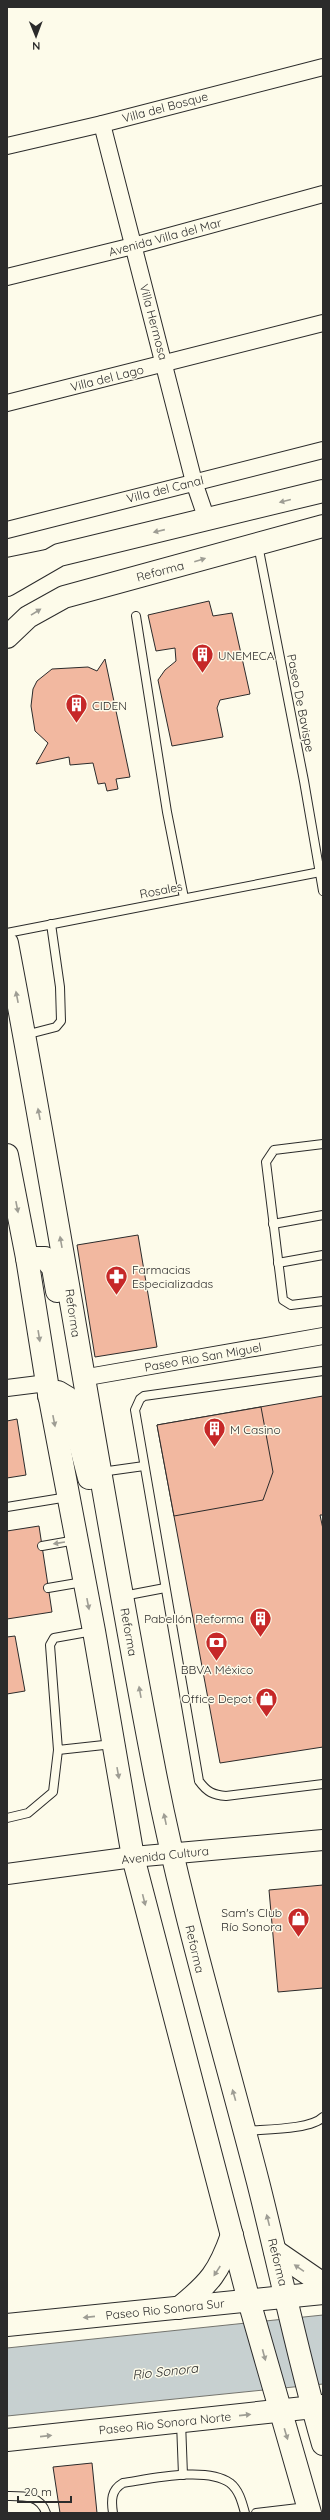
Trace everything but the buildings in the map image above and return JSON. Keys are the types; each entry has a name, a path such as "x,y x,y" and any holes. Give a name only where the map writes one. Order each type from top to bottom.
{"main road":[{"path":"7,585 59,555 315,493 320,527"},
{"name":"Reforma","path":"7,637 28,617 64,597 257,542 320,527"},
{"name":"Reforma","path":"7,943 82,1378 101,1472 153,1764 200,1972 244,2131 288,2305 315,2402 323,2444"},
{"path":"7,1158 27,1258 48,1389 94,1631 133,1857 251,2309 277,2404 309,2510"},
{"path":"27,1258 40,1257 50,1262 69,1336 79,1356"},
{"path":"48,1389 58,1392 68,1398 87,1476 94,1485 104,1493"},
{"path":"179,2308 197,2294 218,2271 232,2235"},
{"path":"275,2251 323,2284"},
{"name":"Paseo Rio Sonora Sur","path":"7,2325 179,2308 251,2309 288,2305 323,2293"},
{"name":"Paseo Rio Sonora Norte","path":"7,2440 181,2421 277,2404 315,2402"}],"street":[{"name":"Villa del Bosque","path":"7,146 102,124 323,67"},
{"name":"Villa Hermosa","path":"102,124 194,482 207,520"},
{"name":"Avenida Villa del Mar","path":"7,277 133,246 323,194"},
{"name":"Villa del Lago","path":"7,403 323,323"},
{"name":"Villa del Canal","path":"7,530 323,450"},
{"path":"7,566 59,555"},
{"name":"Paseo Rio San Miguel","path":"82,1378 323,1336"},
{"path":"7,1388 48,1389"},
{"name":"Avenida Cultura","path":"7,1874 133,1857 323,1840"}],"lane":[{"name":"Paseo De Bavispe","path":"257,542 304,781 323,891"},
{"path":"136,616 167,812 184,898"},
{"name":"Rosales","path":"7,933 320,872"},
{"path":"24,1035 56,1027 61,1021 60,987 51,924"},
{"path":"323,1144 274,1150 270,1153 266,1162 283,1300 286,1304 323,1301"},
{"path":"273,1224 323,1215"},
{"path":"278,1263 323,1255"},
{"path":"323,1371 144,1396 140,1399 135,1410 164,1588 199,1781 205,1790 215,1795 226,1796 323,1784"},
{"path":"101,1472 144,1466"},
{"path":"7,1507 69,1497"},
{"path":"42,1546 77,1540"},
{"path":"48,1588 84,1582"},
{"path":"123,1596 164,1588"},
{"path":"7,1818 28,1813 53,1792 58,1750 50,1645 54,1638 94,1631"},
{"path":"58,1750 114,1744"},
{"path":"244,2131 305,2125 319,2122 323,2117"},
{"path":"181,2421 183,2475"},
{"path":"113,2513 112,2493 116,2487 123,2483 183,2475 214,2476 230,2483 239,2494 245,2513"},
{"path":"7,2496 27,2496 36,2499 44,2505 46,2513"},
{"path":"256,2513 309,2510"}],"water":[{"name":"Rio Sonora","path":"323,2315 323,2384 7,2416 7,2348"}],"place":[{"name":"UNEMECA","path":"203,674"},
{"name":"CIDEN","path":"77,724"},
{"name":"Farmacias Especializadas","path":"117,1296"},
{"name":"M Casino","path":"215,1448"},
{"name":"Pabellón Reforma","path":"260,1638"},
{"name":"BBVA México","path":"217,1662"},
{"name":"Office Depot","path":"267,1718"},
{"name":"Sam's Club Río Sonora","path":"298,1938"}]}
